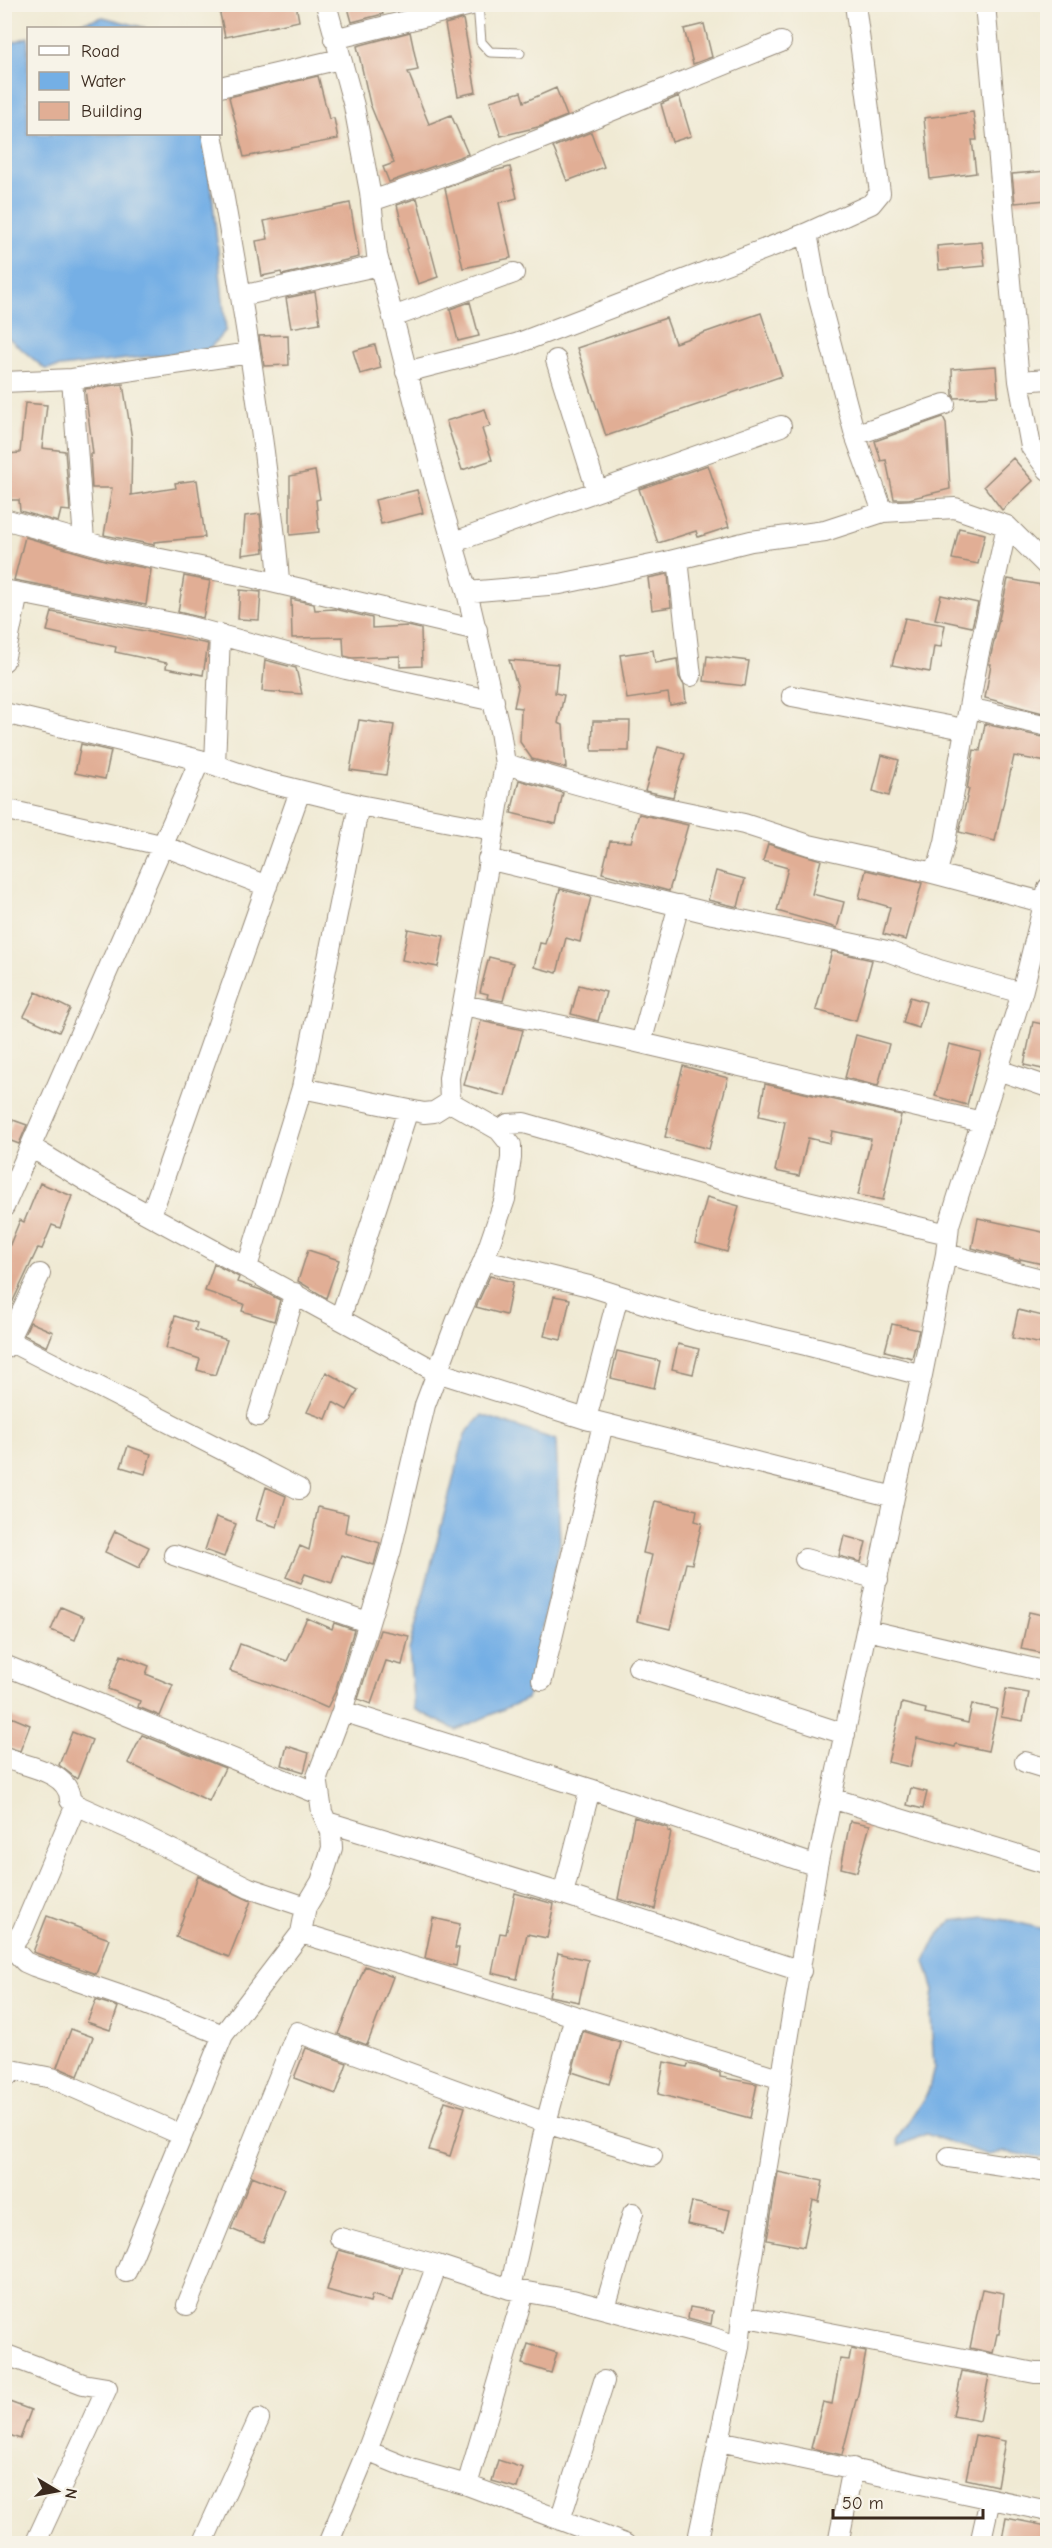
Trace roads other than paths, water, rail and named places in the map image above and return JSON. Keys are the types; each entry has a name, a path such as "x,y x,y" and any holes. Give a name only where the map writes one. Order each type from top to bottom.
{"street":[{"path":"326,4 354,106 380,265 435,482 454,542 477,630 494,701 505,764 449,1078 450,1102"},
{"path":"334,39 476,4"},
{"path":"406,372 516,344 807,233 871,204 879,193 855,4"},
{"path":"985,4 1019,381 1031,447 1047,470"},
{"path":"371,201 426,183 622,108 781,42"},
{"path":"222,87 340,59"},
{"path":"212,135 242,296 277,553 279,583"},
{"path":"807,233 818,296 855,435 883,512"},
{"path":"242,296 380,265"},
{"path":"393,318 514,273"},
{"path":"4,382 72,379 250,353"},
{"path":"556,360 597,491"},
{"path":"72,379 84,541"},
{"path":"1019,381 1047,379"},
{"path":"855,435 945,404"},
{"path":"454,542 781,426"},
{"path":"467,592 560,584 751,541 825,531 883,512 955,508 1007,526 1047,567"},
{"path":"4,519 84,541 279,583 477,630"},
{"path":"929,872 939,864 942,855 985,622 1007,526"},
{"path":"678,559 691,676"},
{"path":"4,661 11,592 220,634 346,669 494,701"},
{"path":"4,1207 161,844 207,762 220,634"},
{"path":"792,696 964,729"},
{"path":"982,711 1047,726"},
{"path":"4,713 207,762 300,791 359,805 494,830"},
{"path":"505,764 652,805 744,824 809,845 1045,895 1022,993 948,1234 922,1375 894,1497 817,1866 742,2316 739,2347 697,2544"},
{"path":"151,1215 300,791"},
{"path":"247,1267 302,1088 359,805"},
{"path":"4,809 161,844 267,886"},
{"path":"488,859 679,905 887,951 939,970 1022,993"},
{"path":"641,1043 679,905"},
{"path":"463,1005 641,1043 982,1122"},
{"path":"998,1070 1047,1087"},
{"path":"302,1088 408,1110 434,1112 450,1102"},
{"path":"126,2272 223,2036 302,1933 306,1907 321,1882 332,1848 331,1832 322,1812 317,1777 342,1711 367,1622 391,1550 425,1405 484,1260 504,1199 511,1158 511,1145 499,1130 450,1102"},
{"path":"340,1319 408,1110"},
{"path":"499,1130 508,1124 524,1123 747,1187 948,1234"},
{"path":"31,1147 437,1372 595,1421 894,1497"},
{"path":"946,1254 1047,1281"},
{"path":"484,1260 589,1286 697,1320 922,1375"},
{"path":"40,1274 7,1345 298,1489"},
{"path":"258,1416 295,1293"},
{"path":"542,1680 618,1296"},
{"path":"174,1555 367,1622"},
{"path":"805,1559 878,1579"},
{"path":"867,1630 1047,1672"},
{"path":"4,1665 320,1794"},
{"path":"638,1667 845,1734"},
{"path":"342,1711 590,1789 817,1866"},
{"path":"4,1758 61,1779 70,1792 70,1800 76,1805 249,1888 306,1907"},
{"path":"1025,1762 1047,1769"},
{"path":"563,1894 590,1789"},
{"path":"831,1798 1047,1864"},
{"path":"76,1805 22,1932 8,1948 25,1962 34,1966 145,2004 223,2036"},
{"path":"327,1822 563,1894 801,1971"},
{"path":"302,1933 782,2079"},
{"path":"467,2485 517,2290 546,2122 575,2016"},
{"path":"187,2306 297,2032 546,2122 652,2156"},
{"path":"4,2080 12,2070 52,2078 182,2135"},
{"path":"948,2157 1047,2172"},
{"path":"605,2308 633,2212"},
{"path":"340,2238 517,2290 605,2308 739,2347"},
{"path":"328,2544 367,2451 437,2265"},
{"path":"742,2316 1035,2373 1047,2373"},
{"path":"4,2354 83,2384 107,2388 35,2544"},
{"path":"560,2520 604,2381"},
{"path":"202,2544 259,2419"},
{"path":"719,2441 1047,2511"},
{"path":"367,2451 411,2469 467,2485 625,2544"},
{"path":"838,2544 854,2468"},
{"path":"980,2544 990,2499"}],"lane":[{"path":"476,4 481,42 490,52 520,53"}],"water":[{"path":"103,17 142,27 64,27"},
{"path":"27,37 27,135 206,135 226,330 209,349 45,369 5,335 5,45"},
{"path":"482,1415 556,1440 560,1543 527,1699 456,1730 414,1709 409,1650 465,1434"},
{"path":"985,1917 1047,1930 1047,2158 1005,2152 988,2155 926,2134 899,2146 897,2139 928,2092 934,2068 931,2017 934,1990 925,1961 936,1938 951,1921"}]}
